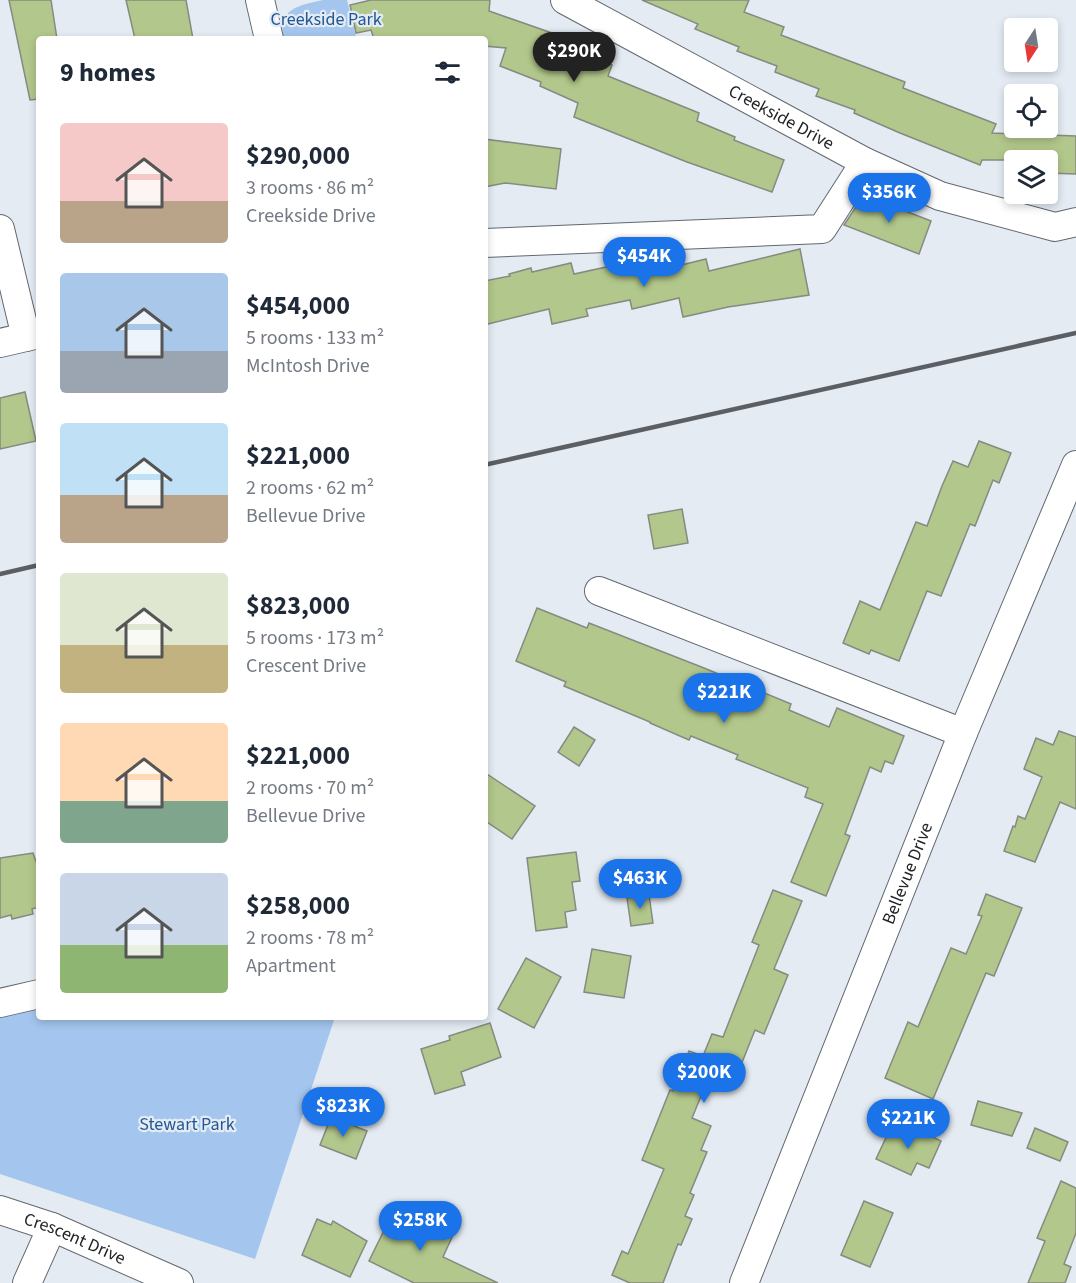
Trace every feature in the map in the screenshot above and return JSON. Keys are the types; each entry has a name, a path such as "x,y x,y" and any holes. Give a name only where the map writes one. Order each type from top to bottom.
{"street":[{"name":"Creekside Drive","path":"565,0 865,162 940,196 1055,226 1076,222"},
{"path":"267,1 269,36"},
{"path":"488,243 822,229 865,162"},
{"path":"0,229 22,338"},
{"name":"Bellevue Drive","path":"744,1283 963,733 1076,465"},
{"path":"599,591 963,733"},
{"path":"0,1003 36,995"},
{"name":"Crescent Drive","path":"0,1210 52,1227 179,1283"},
{"path":"27,1283 52,1227"}],"green space":[{"name":"Creekside Park","path":"323,0 347,0 356,36 283,36 282,29 286,15 306,4"},
{"name":"Stewart Park","path":"36,1009 36,1020 334,1020 255,1259 0,1174 0,1017"}],"building":[{"path":"9,0 51,0 57,36 36,36 36,99 30,100"},
{"path":"126,0 186,0 192,36 134,36"},
{"path":"371,0 490,0 489,11 552,33 550,38 589,53 588,57 612,65 608,76 699,113 697,121 735,137 734,140 784,160 772,192 687,162 574,117 578,103 540,86 541,82 500,66 506,48 488,46 488,36 373,36 371,30 356,33 350,5"},
{"path":"642,0 749,0 744,12 784,27 781,35 905,82 903,88 996,124 992,133 1004,133 1004,138 1076,136 1076,174 1058,173 1058,150 1004,150 1004,160 982,160 980,165 854,113 855,110 816,96 819,89 775,72 777,66 737,51 739,47 695,29 698,24"},
{"path":"488,140 561,149 556,189 505,183 488,186"},
{"path":"864,195 931,221 919,254 844,225"},
{"path":"800,249 809,295 728,307 683,317 679,298 632,309 630,300 586,309 588,316 552,324 549,309 488,324 488,280 510,276 509,274 531,268 532,272 571,263 574,274 620,264 622,272 663,262 665,269 706,259 709,271"},
{"path":"25,392 36,441 0,449 0,398"},
{"path":"979,441 1011,453 999,483 993,480 975,526 970,524 941,596 927,591 899,661 871,650 869,654 843,643 860,601 880,610 916,522 927,526 953,461 968,467"},
{"path":"682,509 688,543 654,549 648,515"},
{"path":"537,608 587,628 589,623 704,668 791,704 789,710 829,727 837,708 904,736 893,764 885,761 881,772 870,767 845,834 850,836 826,896 791,882 823,804 805,797 808,788 736,759 738,755 691,736 689,740 564,686 566,682 516,661"},
{"path":"574,727 595,740 579,766 558,752"},
{"path":"1059,731 1076,737 1076,809 1060,802 1035,862 1004,851 1018,816 1025,819 1042,777 1024,769 1036,738 1053,745"},
{"path":"488,775 535,806 512,839 488,823"},
{"path":"576,852 580,881 572,882 576,910 565,912 567,927 536,931 527,858"},
{"path":"33,853 36,862 36,908 32,909 33,914 12,919 11,915 0,918 0,858"},
{"path":"773,890 802,901 774,969 788,975 764,1034 755,1030 739,1070 734,1068 727,1084 709,1077 692,1118 711,1126 701,1150 707,1152 690,1193 694,1195 685,1216 692,1219 681,1245 678,1244 663,1283 630,1283 612,1275 622,1251 628,1254 664,1169 642,1160 670,1090 673,1091 689,1051 703,1056 712,1034 723,1037 759,945 752,942"},
{"path":"986,894 1022,908 994,976 986,973 933,1099 885,1078 908,1022 918,1027 951,948 966,954 982,916 978,915"},
{"path":"649,895 653,923 631,926 627,898"},
{"path":"592,949 631,956 624,998 584,992"},
{"path":"526,958 561,977 534,1028 498,1009"},
{"path":"490,1023 501,1057 461,1072 465,1085 435,1094 421,1049 450,1040 449,1036"},
{"path":"978,1101 1022,1113 1012,1136 971,1125"},
{"path":"331,1117 367,1131 356,1159 320,1145"},
{"path":"892,1125 920,1137 923,1132 941,1141 929,1168 917,1163 911,1175 876,1159"},
{"path":"1035,1128 1068,1142 1060,1161 1027,1148"},
{"path":"1061,1181 1076,1188 1076,1233 1064,1264 1071,1267 1065,1283 1028,1283 1045,1241 1037,1238"},
{"path":"864,1201 893,1213 870,1267 841,1255"},
{"path":"396,1206 453,1235 443,1257 498,1283 414,1283 369,1261"},
{"path":"317,1219 331,1225 333,1221 367,1241 350,1277 302,1255"}],"railway":[{"path":"488,464 1076,333"},
{"path":"0,574 36,566"}]}
